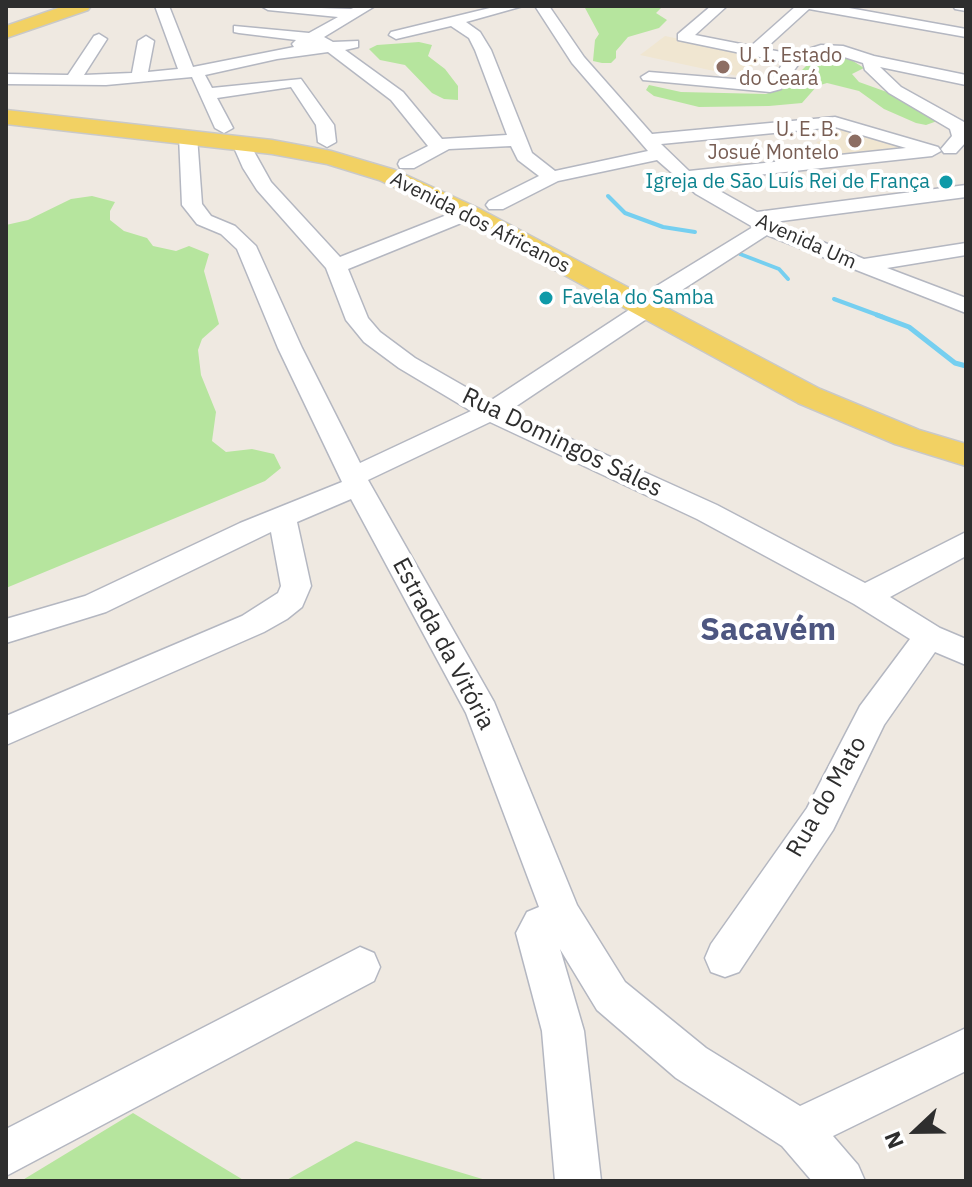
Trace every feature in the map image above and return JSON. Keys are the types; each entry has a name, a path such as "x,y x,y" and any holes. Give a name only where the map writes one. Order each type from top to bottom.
{"main road":[{"path":"6,17 46,6"},
{"path":"6,32 82,6"},
{"name":"Avenida dos Africanos","path":"6,103 239,134 327,142 407,164 496,205 809,396 907,437 966,455"},
{"name":"Avenida dos Africanos","path":"6,117 188,136 239,134 362,167 407,183 866,398 966,432"}],"street":[{"path":"162,6 193,75 239,134"},
{"path":"354,14 267,6 239,29 315,38 333,48 397,96 438,146"},
{"path":"6,79 73,80 193,75 276,54 315,38 368,6"},
{"path":"396,35 516,6"},
{"name":"Avenida Um","path":"542,6 578,60 653,147 685,177 759,223 859,266 966,306"},
{"path":"720,6 683,35 688,39 794,59 858,34 966,33"},
{"path":"754,51 804,6"},
{"path":"685,177 947,154 961,137 958,126 895,90 871,67 858,34 820,6"},
{"path":"455,22 475,35 512,122 515,140 528,162 552,177"},
{"path":"945,35 966,23"},
{"path":"73,80 99,39"},
{"path":"139,78 146,41"},
{"path":"276,54 353,44"},
{"path":"649,77 770,87 775,86 794,59"},
{"path":"870,60 922,65 966,80"},
{"path":"208,94 295,82 325,125 327,142"},
{"path":"496,205 552,177 653,147 835,122 947,154"},
{"name":"Rua Domingos Sáles","path":"239,134 252,168 264,186 336,266 357,320 372,337 407,363 490,412 707,512 865,596 929,636 966,653"},
{"name":"Estrada da Vitória","path":"188,136 192,205 204,220 228,230 246,246 290,348 355,482 482,712 562,916 611,996 691,1063 798,1130 842,1181"},
{"path":"407,164 438,146 515,140"},
{"path":"6,631 95,604 355,482 490,412 654,300 759,223 966,191"},
{"path":"336,266 469,213"},
{"path":"859,266 966,249"},
{"path":"935,254 966,265"},
{"path":"6,731 253,624 276,611 291,599 296,586 282,516"},
{"path":"865,596 935,562 966,542"},
{"name":"Rua do Mato","path":"725,958 820,819 872,716 929,636"},
{"path":"562,916 541,925 536,933 563,1031 578,1181"},
{"path":"6,1153 360,967"},
{"path":"798,1130 966,1049"}],"shaded area":[{"name":"U. I. Estado do Ceará","path":"665,36 763,56 742,77 640,55"},
{"name":"U. E. B. Josué Montelo","path":"813,126 835,126 892,141 901,148 834,157 816,142 829,139"}],"green space":[{"path":"584,6 663,6 656,13 667,20 659,28 628,37 611,63 602,63 593,61 595,40 599,34"},
{"path":"419,42 432,45 428,56 445,69 458,86 458,100 444,99 432,93 405,65 380,60 369,49 377,45"},
{"path":"842,54 864,68 852,74 859,82 898,96 940,120 926,125 916,123 884,109 859,91 827,83 817,86 802,103 769,106 699,107 654,96 646,90 649,85 681,92 766,94 781,88 802,70 814,58 811,55"},
{"path":"92,196 115,202 110,211 110,220 124,231 147,238 153,246 176,251 189,246 209,254 204,271 219,324 202,339 198,350 201,375 216,412 212,441 226,452 252,449 274,454 281,468 265,481 6,588 6,225 28,220 71,199"},
{"path":"133,1113 245,1181 21,1181"},
{"path":"356,1141 489,1181 285,1181"}],"waterway":[{"path":"608,196 625,213 663,227 695,232"},
{"path":"740,254 779,269 788,279"},
{"path":"834,299 883,317"},
{"path":"877,315 909,327 955,363 966,366"}],"place":[{"name":"U. I. Estado do Ceará","path":"723,67"},
{"name":"U. E. B. Josué Montelo","path":"855,141"},
{"name":"Igreja de São Luís Rei de França","path":"946,182"},
{"name":"Favela do Samba","path":"546,298"}],"district":[{"name":"Sacavém","path":"768,631"}]}
